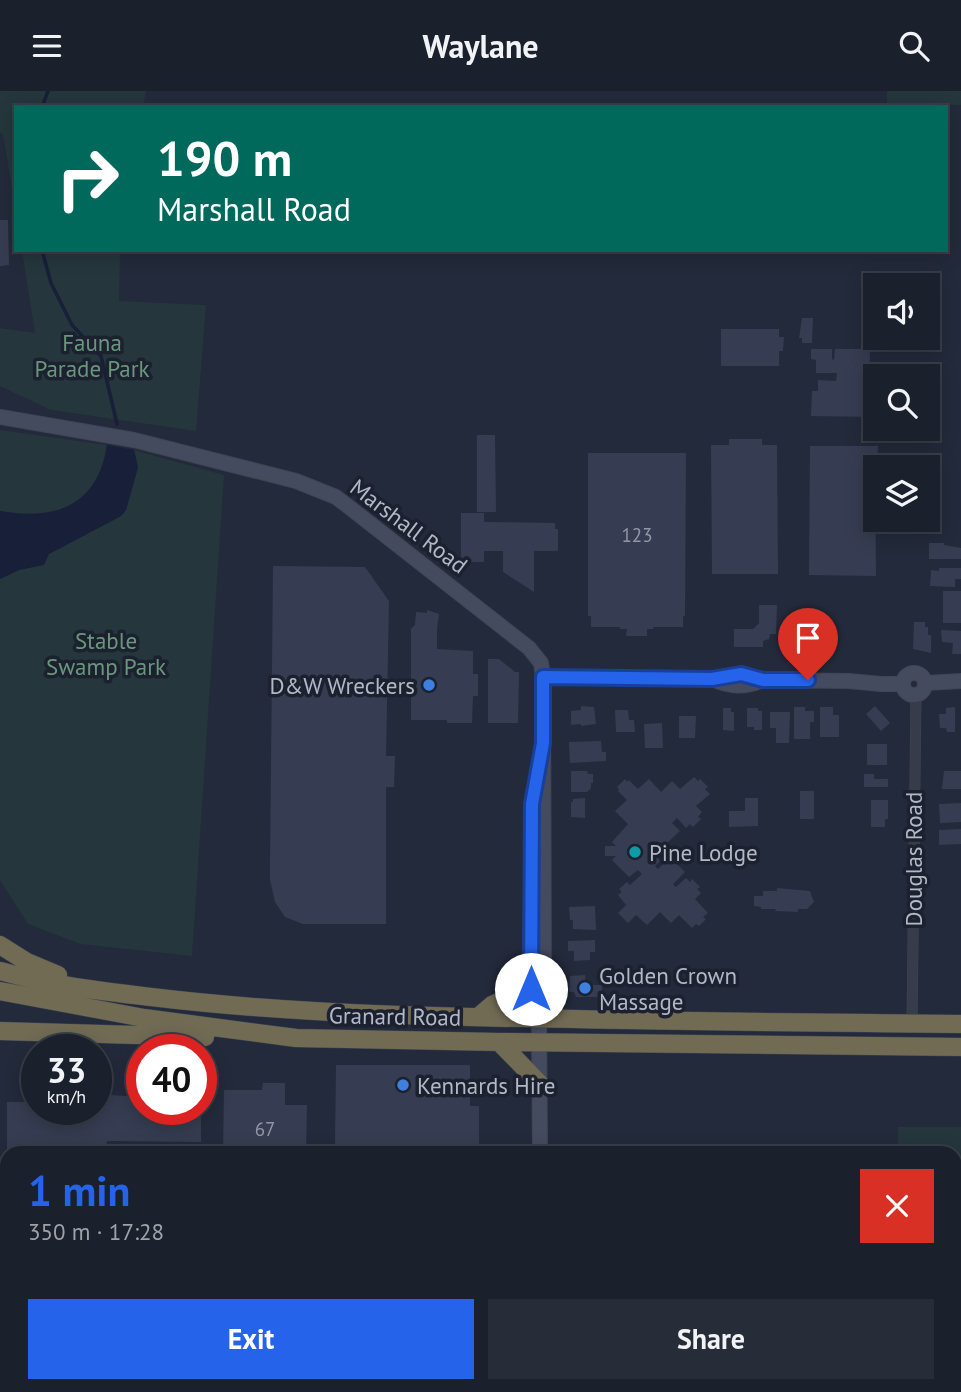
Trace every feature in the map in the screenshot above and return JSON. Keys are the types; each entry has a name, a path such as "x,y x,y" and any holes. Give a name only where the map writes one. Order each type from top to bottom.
{"highway":[{"path":"0,945 44,970 129,994"},
{"name":"Granard Road","path":"0,971 54,983 129,994 213,1005 294,1011 540,1019 961,1024"},
{"path":"478,1017 492,1005 512,996 530,975"},
{"name":"Granard Road","path":"0,991 122,1015 296,1038 961,1047"},
{"path":"0,1031 126,1035"},
{"path":"0,1037 126,1035"},
{"path":"217,1037 296,1038"},
{"path":"499,1042 540,1084"}],"street":[{"name":"Marshall Road","path":"3,414 187,452 296,481 336,497 529,648 541,663 543,677"},
{"path":"912,673 922,676 926,683 924,689 916,695 909,694 903,684 905,677 912,673"},
{"path":"540,1146 540,1019 544,1003 543,677 712,679 731,687 744,687 763,680 903,684"},
{"path":"926,683 961,681"},
{"name":"Douglas Road","path":"912,1023 916,695"},
{"path":"540,1019 531,1003 530,975 532,804 543,743"}],"green space":[{"path":"0,91 146,91 143,105 14,105 14,201 3,134 0,133"},
{"path":"887,91 961,91 961,105 887,104"},
{"name":"Fauna Parade Park","path":"22,252 120,252 119,301 206,305 196,431 51,410 0,386 0,328 35,333"},
{"path":"0,430 107,445 102,466 84,495 71,505 56,511 39,513 0,511"},
{"name":"Stable Swamp Park","path":"134,450 224,475 192,956 80,944 28,924 0,880 0,579 39,565 49,554 121,516 126,510 138,468"},
{"path":"898,1127 961,1127 961,1146 898,1146"}],"water":[{"path":"107,445 134,450 138,467 126,510 121,516 49,554 44,565 19,570 0,579 0,511 39,513 56,511 71,505 84,495 94,482 102,466"}],"building":[{"path":"0,220 8,220 9,265 0,266"},
{"path":"802,318 813,318 812,343 802,343 802,338 799,338"},
{"path":"721,329 779,329 779,337 784,337 783,351 779,351 779,366 721,366"},
{"path":"811,349 832,349 834,360 835,349 870,350 870,364 863,364 863,417 811,416 812,391 818,391 818,380 836,381 837,373 816,373 816,360 811,359"},
{"path":"477,435 495,435 496,512 477,512"},
{"path":"729,439 762,439 762,445 777,445 778,574 712,574 711,445 729,445"},
{"path":"810,446 878,446 878,455 863,455 863,532 876,532 876,576 809,575"},
{"path":"588,453 686,453 683,627 653,627 647,629 647,636 626,636 627,629 620,627 591,627 591,616 588,616"},
{"path":"461,513 484,513 484,522 555,523 555,529 558,529 558,551 534,551 534,592 503,572 503,551 484,551 484,562 461,562"},
{"path":"929,543 944,543 961,548 961,559 929,559"},
{"path":"273,566 365,567 389,601 386,756 395,756 394,787 386,787 386,924 303,924 285,917 275,902 270,880"},
{"path":"939,568 961,568 961,579 955,579 955,587 930,586 931,570 939,571"},
{"path":"943,591 961,591 961,623 943,623"},
{"path":"759,605 777,605 776,634 770,634 769,639 763,641 763,647 734,647 734,629 753,629 759,623"},
{"name":"D&W Wreckers","path":"427,610 439,614 437,649 473,651 473,674 478,674 478,696 473,696 472,723 411,720 411,629 415,625 416,612 427,613"},
{"path":"914,622 925,622 925,627 928,627 931,653 913,649"},
{"path":"941,630 961,631 961,654 952,654 953,643 942,642"},
{"path":"488,659 499,659 515,672 519,672 518,723 488,723"},
{"path":"581,706 594,707 596,724 571,725 571,711 581,710"},
{"path":"875,706 890,723 881,731 866,714"},
{"path":"794,707 805,707 805,711 814,711 814,722 810,722 810,739 794,739"},
{"path":"820,707 833,707 833,715 839,715 839,737 820,737"},
{"path":"955,707 955,732 947,732 946,728 940,728 939,714 946,714 946,708"},
{"path":"723,708 731,708 731,712 734,712 734,731 723,730"},
{"path":"747,708 758,708 758,711 762,711 762,730 747,727"},
{"path":"615,710 628,710 629,720 634,720 635,732 616,732"},
{"path":"770,712 790,712 789,743 776,743 776,728 770,728"},
{"path":"679,716 696,716 695,738 679,738"},
{"path":"662,723 663,748 645,748 644,724"},
{"path":"601,741 602,752 606,752 606,761 570,763 569,742"},
{"path":"867,744 887,744 887,765 867,765"},
{"path":"571,771 587,771 588,774 593,774 593,783 587,792 571,792"},
{"path":"944,771 961,771 961,789 942,789"},
{"path":"864,774 874,774 874,779 888,779 888,787 864,787"},
{"name":"Pine Lodge","path":"694,777 708,787 705,789 710,794 696,806 702,812 698,817 701,819 693,827 690,824 686,828 677,818 672,823 680,831 666,844 669,847 658,858 660,861 655,866 658,869 670,857 685,872 673,884 676,887 686,878 690,882 692,879 700,887 697,889 701,893 695,899 708,913 703,917 706,919 699,926 696,924 692,928 679,915 671,923 660,912 647,925 636,915 628,923 618,913 626,905 618,895 622,892 619,889 627,882 630,885 642,874 638,870 629,877 612,860 616,856 605,856 605,846 616,846 612,842 628,824 615,811 627,800 617,787 625,779 638,789 649,779 661,792 672,781 680,789"},
{"path":"800,791 814,791 814,819 800,819"},
{"path":"585,798 585,818 571,817 573,799"},
{"path":"745,798 758,798 758,826 729,827 729,811 745,811"},
{"path":"871,800 888,800 885,827 871,827"},
{"path":"961,803 961,822 940,823 939,804"},
{"path":"961,829 961,844 939,845 939,830"},
{"path":"777,888 810,891 814,902 807,909 798,909 798,912 775,911 776,909 754,906 754,896 763,896 763,891 777,891"},
{"path":"595,906 596,930 573,929 569,907"},
{"path":"595,940 595,952 590,952 590,960 574,961 574,951 568,951 568,941"},
{"name":"Golden Crown Massage","path":"585,975 586,985 602,985 602,997 576,997 574,992 569,992 570,976"},
{"name":"Kennards Hire","path":"336,1065 470,1065 470,1106 479,1106 479,1146 335,1146"},
{"path":"263,1083 285,1083 285,1105 307,1105 306,1146 223,1146 224,1090 262,1090"},
{"path":"112,1095 126,1096 126,1125 201,1125 201,1142 107,1141 107,1146 7,1146 7,1102 21,1102 21,1125 112,1125"}],"waterway":[{"path":"43,105 48,91"},
{"path":"43,252 51,283 72,325 101,356 117,424"}],"place":[{"name":"D&W Wreckers","path":"429,685"},
{"name":"Pine Lodge","path":"635,852"},
{"name":"Golden Crown Massage","path":"585,988"},
{"name":"Kennards Hire","path":"403,1085"}],"route":[{"path":"531,989 532,804 543,743 543,677 712,679 741,674 763,680 808,680"}]}
